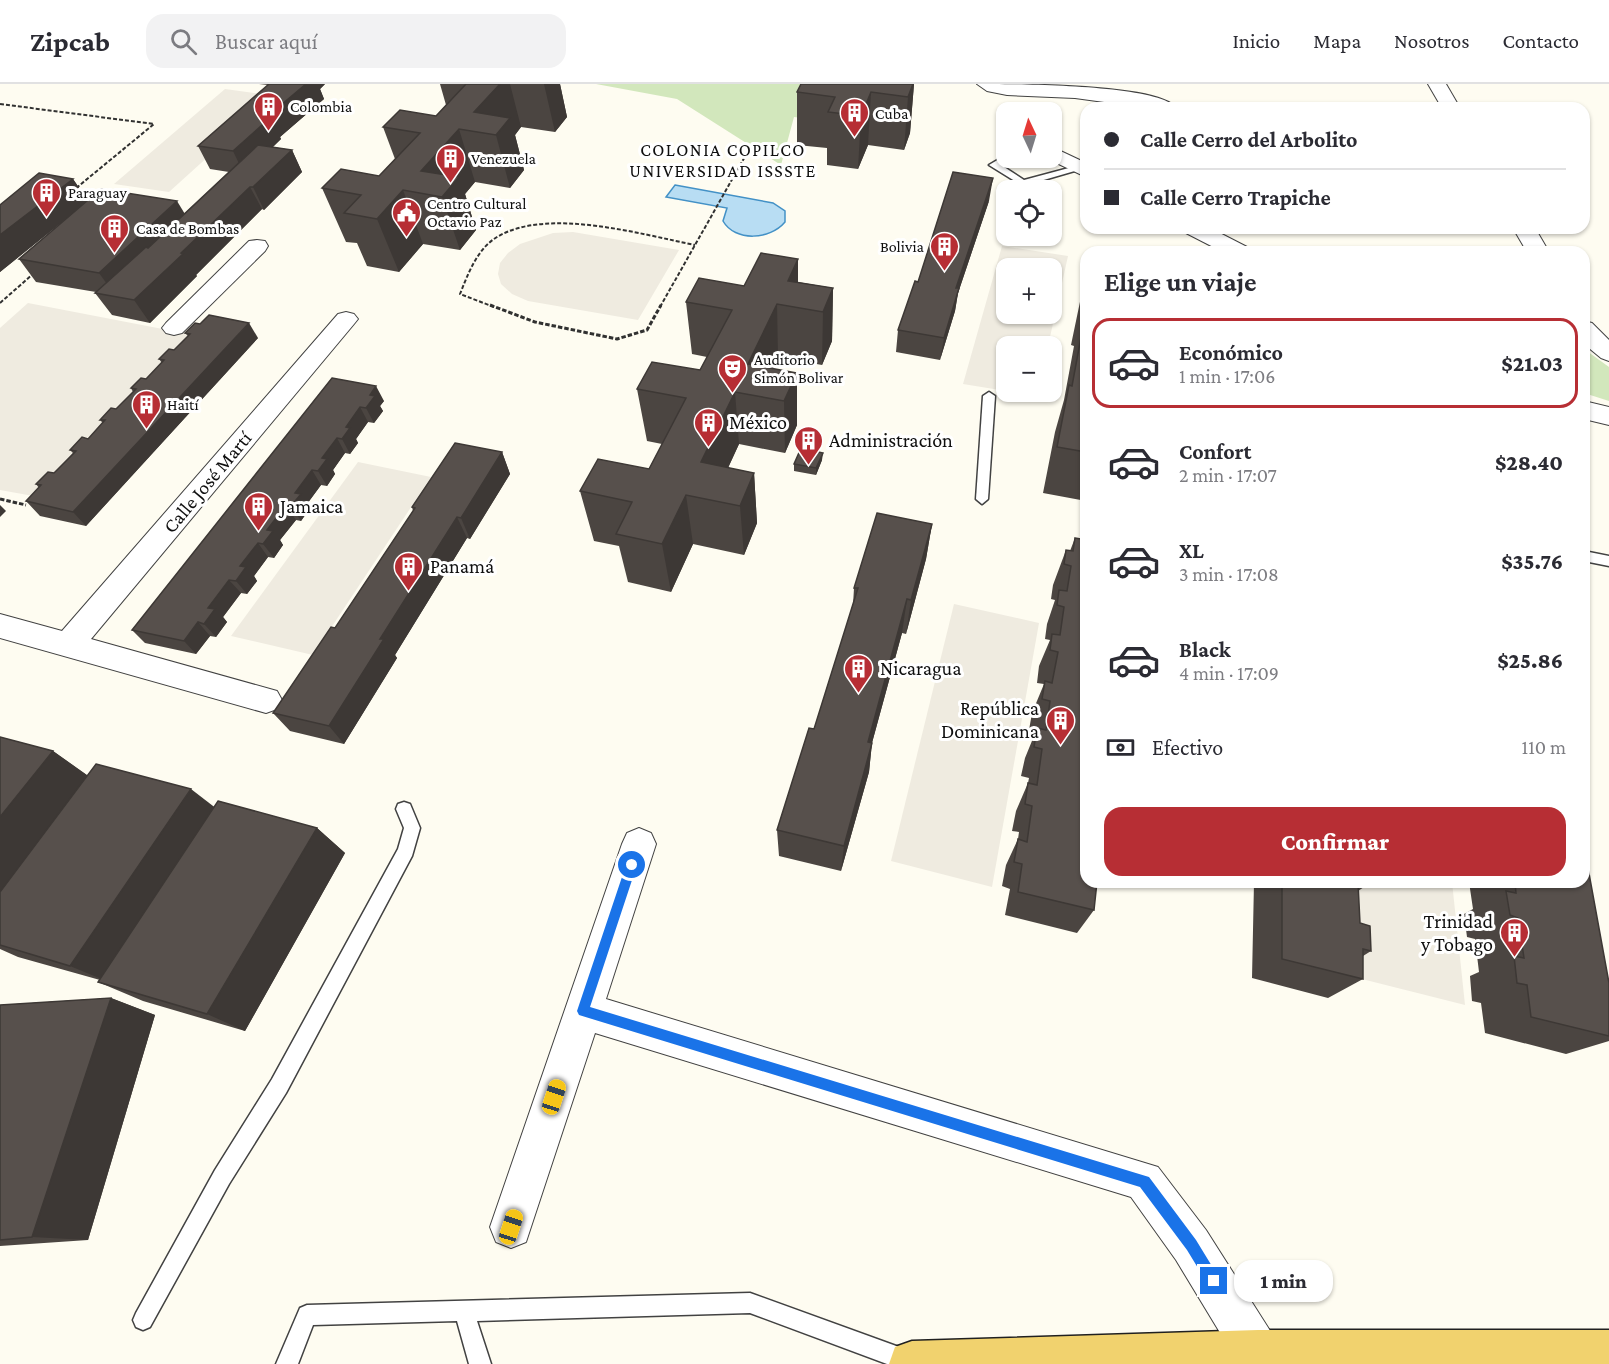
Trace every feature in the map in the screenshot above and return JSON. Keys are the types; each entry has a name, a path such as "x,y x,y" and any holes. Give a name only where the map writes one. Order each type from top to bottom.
{"main road":[{"path":"913,1364 1258,1353 1600,1357"}],"street":[{"path":"1437,84 1448,102"},
{"path":"994,86 1023,106 1042,87 1143,99 1151,102"},
{"path":"1062,158 1080,167"},
{"path":"1205,234 1228,246"},
{"path":"174,328 257,246"},
{"name":"Calle José Martí","path":"68,645 346,319"},
{"path":"1590,337 1609,353"},
{"path":"1590,411 1609,416"},
{"path":"0,626 266,700"},
{"path":"511,1227 639,844"},
{"path":"583,1011 1144,1181 1191,1245 1258,1353"}],"lane":[{"path":"999,168 1023,183 1080,170"},
{"path":"982,499 989,396"},
{"path":"1590,557 1609,561"},
{"path":"143,1320 222,1177 279,1086 405,851 412,828 404,809"},
{"path":"287,1364 307,1315 750,1304 913,1364"},
{"path":"464,1311 480,1364"}],"path":[{"path":"0,104 154,124 72,191 101,195"},
{"path":"695,245 589,226 528,224 496,237 471,266 460,294 535,322 617,339 647,330 747,153"},
{"path":"0,303 34,273"},
{"path":"0,499 26,505"}],"green space":[{"path":"596,84 842,84 834,122 794,117 781,165 677,99"},
{"path":"1590,353 1609,367 1609,401 1590,395"}],"shaded area":[{"path":"225,89 275,96 169,192 114,184"},
{"path":"573,232 679,250 638,320 528,301 512,294 501,284 498,274 500,263 520,244 553,233"},
{"path":"1002,246 1068,256 1062,283 1062,258 999,258"},
{"path":"996,267 996,324 1053,324 1050,336 996,336 996,389 963,384"},
{"path":"28,303 199,336 50,499 0,490 0,328"},
{"path":"358,462 431,477 313,655 231,636"},
{"path":"954,604 1039,623 992,887 891,861"},
{"path":"1346,888 1453,888 1465,1005 1350,976"}],"water":[{"path":"675,185 773,203 785,211 785,222 779,228 762,235 736,233 723,221 727,208 666,197"}],"building":[{"path":"269,84 306,84 268,116 271,117 233,151 198,146"},
{"path":"466,84 500,84 474,112 510,118 496,135 459,129 421,171 459,177 442,197 403,190 377,219 344,213 361,195 322,188 341,169 379,176 420,133 383,127 400,110 436,116"},
{"path":"801,84 913,84 908,97 871,92 861,116 828,112 835,97 797,92"},
{"path":"258,145 292,150 253,187 250,187 134,300 95,293 146,247 148,248"},
{"name":"Bolivia","path":"953,172 993,178 956,288 959,288 944,338 898,330 915,281 918,282"},
{"path":"39,173 73,179 0,235 0,205"},
{"path":"101,189 177,201 99,273 19,259"},
{"path":"761,253 798,259 788,281 833,288 823,312 777,304 748,364 797,373 784,401 735,392 701,462 754,473 740,506 686,495 662,544 616,534 632,502 580,491 598,459 649,469 686,398 637,389 652,362 700,370 732,310 686,302 699,278 744,286"},
{"path":"209,315 249,323 73,512 26,501 41,485 36,484 48,472 54,473 76,451 70,450 82,437 88,439 105,420 100,420 111,408 116,409 136,389 131,388 141,378 146,379 164,360 159,359 169,349 174,350 190,334 185,333 195,323 200,324"},
{"path":"1080,343 1080,451 1057,447 1069,385 1072,386"},
{"name":"Jamaica","path":"332,378 376,386 370,395 375,396 366,408 360,407 346,427 350,428 342,439 337,438 322,458 327,459 318,471 312,470 295,493 301,494 291,506 286,505 267,530 273,531 263,544 258,543 240,566 246,567 236,581 229,580 208,608 215,609 204,624 198,622 184,641 132,630"},
{"path":"455,443 502,452 461,518 457,517 380,639 384,639 329,726 273,713 331,627 335,628 415,508 412,507"},
{"path":"801,448 823,453 816,468 794,464"},
{"name":"Nicaragua","path":"877,513 932,524 911,600 907,599 868,742 872,743 844,846 777,830 809,728 814,729 858,588 854,588"},
{"name":"República Dominicana","path":"1075,538 1080,539 1080,888 1096,888 1094,910 1018,892 1022,864 1014,862 1018,839 1027,842 1032,806 1025,804 1028,783 1037,785 1042,749 1034,747 1037,728 1046,730 1050,701 1042,699 1045,681 1052,683 1058,652 1050,650 1052,634 1060,635 1064,607 1057,605 1059,590 1067,591 1071,566 1064,564 1066,550 1073,551"},
{"path":"0,737 53,751 0,817"},
{"path":"96,764 191,789 70,966 0,945 0,892"},
{"path":"218,801 317,828 207,1014 98,982"},
{"path":"1590,879 1609,983 1609,1036 1531,1017 1527,985 1517,983 1514,956 1524,958 1518,918 1510,915 1506,891 1516,893 1516,888 1590,888"},
{"path":"1282,888 1358,888 1360,923 1370,926 1371,951 1363,949 1363,979 1282,959"},
{"path":"111,998 32,1237 0,1240 0,1005"}],"place":[{"name":"Colombia","path":"269,132"},
{"name":"Cuba","path":"854,138"},
{"name":"Venezuela","path":"450,184"},
{"name":"Paraguay","path":"47,218"},
{"name":"Centro Cultural Octavio Paz","path":"406,238"},
{"name":"Casa de Bombas","path":"115,254"},
{"name":"Bolivia","path":"945,272"},
{"name":"Auditorio Simón Bolivar","path":"733,394"},
{"name":"Haití","path":"146,430"},
{"name":"México","path":"708,448"},
{"name":"Administración","path":"808,466"},
{"name":"Jamaica","path":"259,532"},
{"name":"Panamá","path":"409,592"},
{"name":"Nicaragua","path":"859,694"},
{"name":"República Dominicana","path":"1060,746"},
{"name":"Trinidad y Tobago","path":"1514,958"}],"district":[{"name":"COLONIA COPILCO UNIVERSIDAD ISSSTE","path":"723,160"}],"route":[{"path":"632,865 583,1011 1144,1181 1191,1245 1214,1281"}]}
